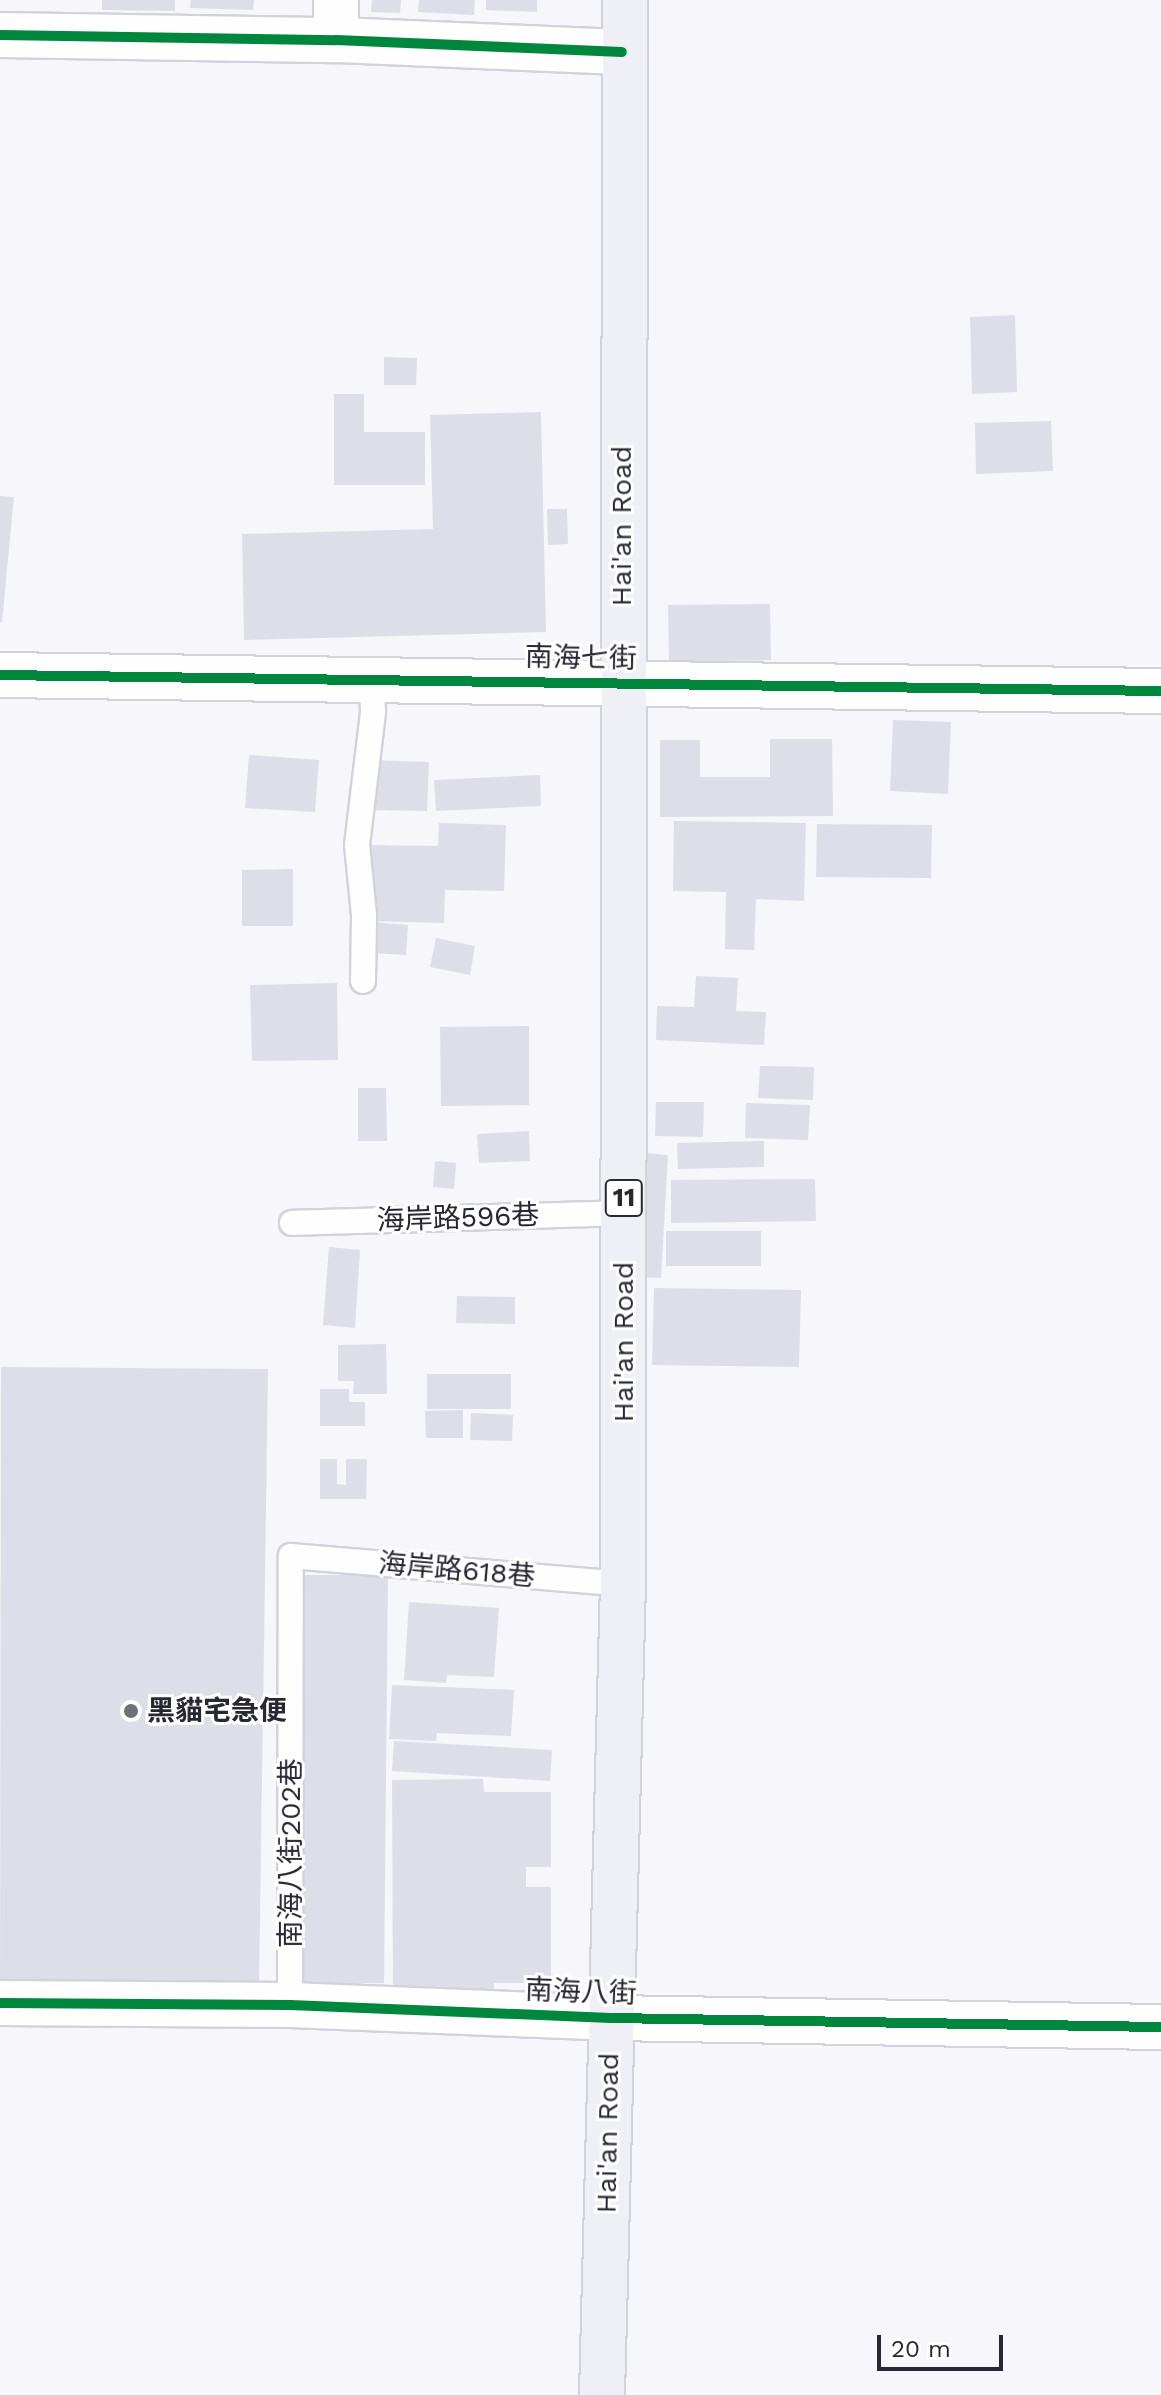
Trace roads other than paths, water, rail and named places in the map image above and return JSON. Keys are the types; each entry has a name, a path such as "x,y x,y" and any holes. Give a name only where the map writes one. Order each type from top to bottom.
{"main road":[{"name":"Hai'an Road","path":"602,2395 623,1584 622,52 625,0"}],"street":[{"path":"0,35 96,18 336,20 622,52"},
{"name":"南海七街","path":"0,675 1161,691"},
{"name":"南海八街","path":"0,2003 290,2005 611,2018 1161,2027"}],"lane":[{"path":"363,981 364,915 357,845 373,712 372,679"},
{"name":"海岸路596巷","path":"292,1223 624,1213"},
{"name":"海岸路618巷","path":"291,1556 623,1584"},
{"name":"南海八街202巷","path":"290,2005 291,1556"}],"place":[{"name":"黑貓宅急便","path":"131,1711"}]}
